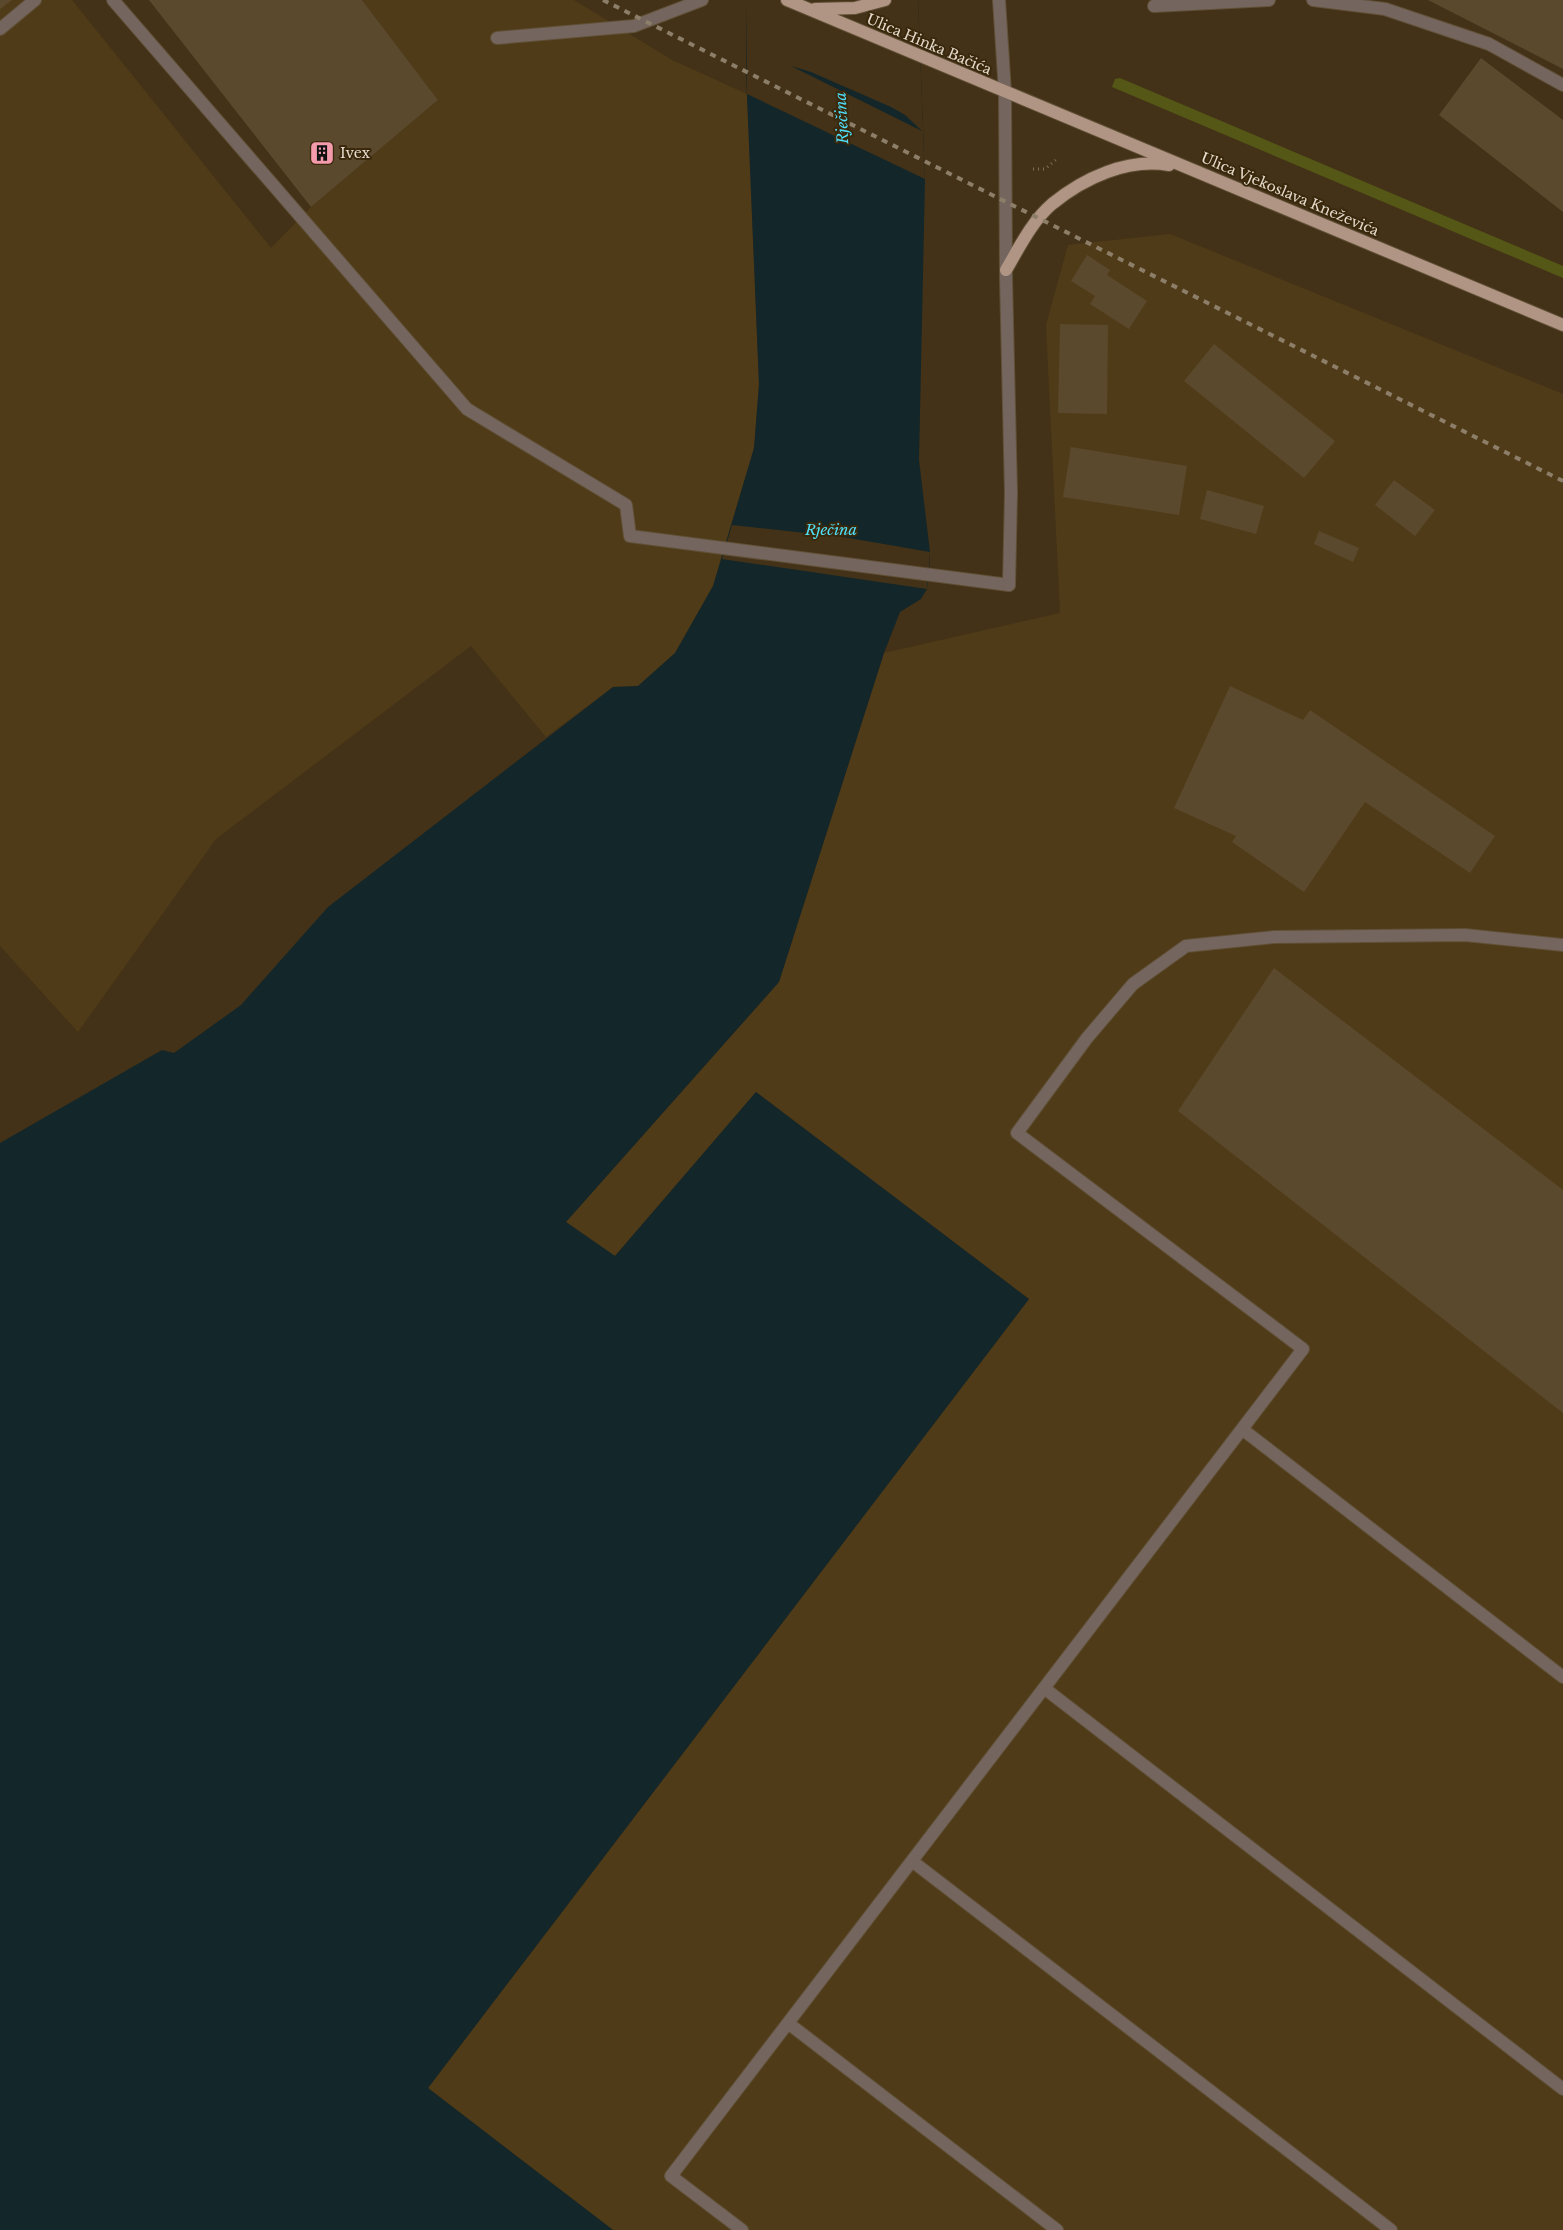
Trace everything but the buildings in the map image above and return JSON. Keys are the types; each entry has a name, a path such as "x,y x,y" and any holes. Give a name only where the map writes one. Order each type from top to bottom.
{"main road":[{"name":"Ulica Hinka Bačića","path":"787,0 1005,92"},
{"path":"810,10 855,8 885,0"},
{"name":"Ulica Vjekoslava Kneževića","path":"1005,92 1563,325"},
{"path":"1006,270 1022,243 1052,205 1092,179 1123,166 1154,163 1191,169"}],"street":[{"path":"0,29 35,0"},
{"path":"113,0 467,409 626,505 630,536 1009,585 1011,493 1006,270 1005,92 999,0"},
{"path":"497,38 634,26 702,0"},
{"path":"1154,6 1269,0"},
{"path":"1313,0 1385,9 1489,44 1563,85"},
{"path":"742,2230 671,2176 1303,1349 1017,1132 1087,1038 1133,984 1186,946 1274,937 1465,935 1563,944"},
{"path":"1242,1429 1563,1677"},
{"path":"1044,1688 1563,2089"},
{"path":"912,1861 1391,2230"},
{"path":"788,2023 1057,2230"}],"path":[{"path":"1025,170 1045,169 1057,159"}],"shaded area":[{"path":"0,0 72,0 271,248 311,207 438,100 362,0 574,0 672,60 747,94 759,384 754,448 713,586 675,653 638,686 613,687 546,737 471,646 216,839 78,1032 0,946"},
{"path":"1120,78 1563,266 1563,278 1112,87 1115,79"},
{"path":"1170,234 1563,394 1563,2230 613,2230 428,2088 1029,1299 756,1092 615,1256 566,1222 779,982 884,653 1060,613 1046,325 1068,245"}],"water":[{"name":"Rječina","path":"746,0 918,0 925,179 919,460 930,552 927,589 921,599 900,612 884,653 779,982 566,1222 615,1256 756,1092 1029,1299 428,2088 613,2230 0,2230 0,1143 162,1050 174,1053 241,1005 328,907 613,687 638,686 675,653 713,586 754,448 759,384 746,72"}],"pier":[{"path":"746,0 918,0 925,179 747,94","holes":["791,66 811,72 891,107 905,115 922,131"]},
{"path":"732,525 843,537 930,552 927,589 722,559"}],"railway":[{"path":"603,0 1563,481"}],"place":[{"name":"Ivex","path":"322,153"}]}
